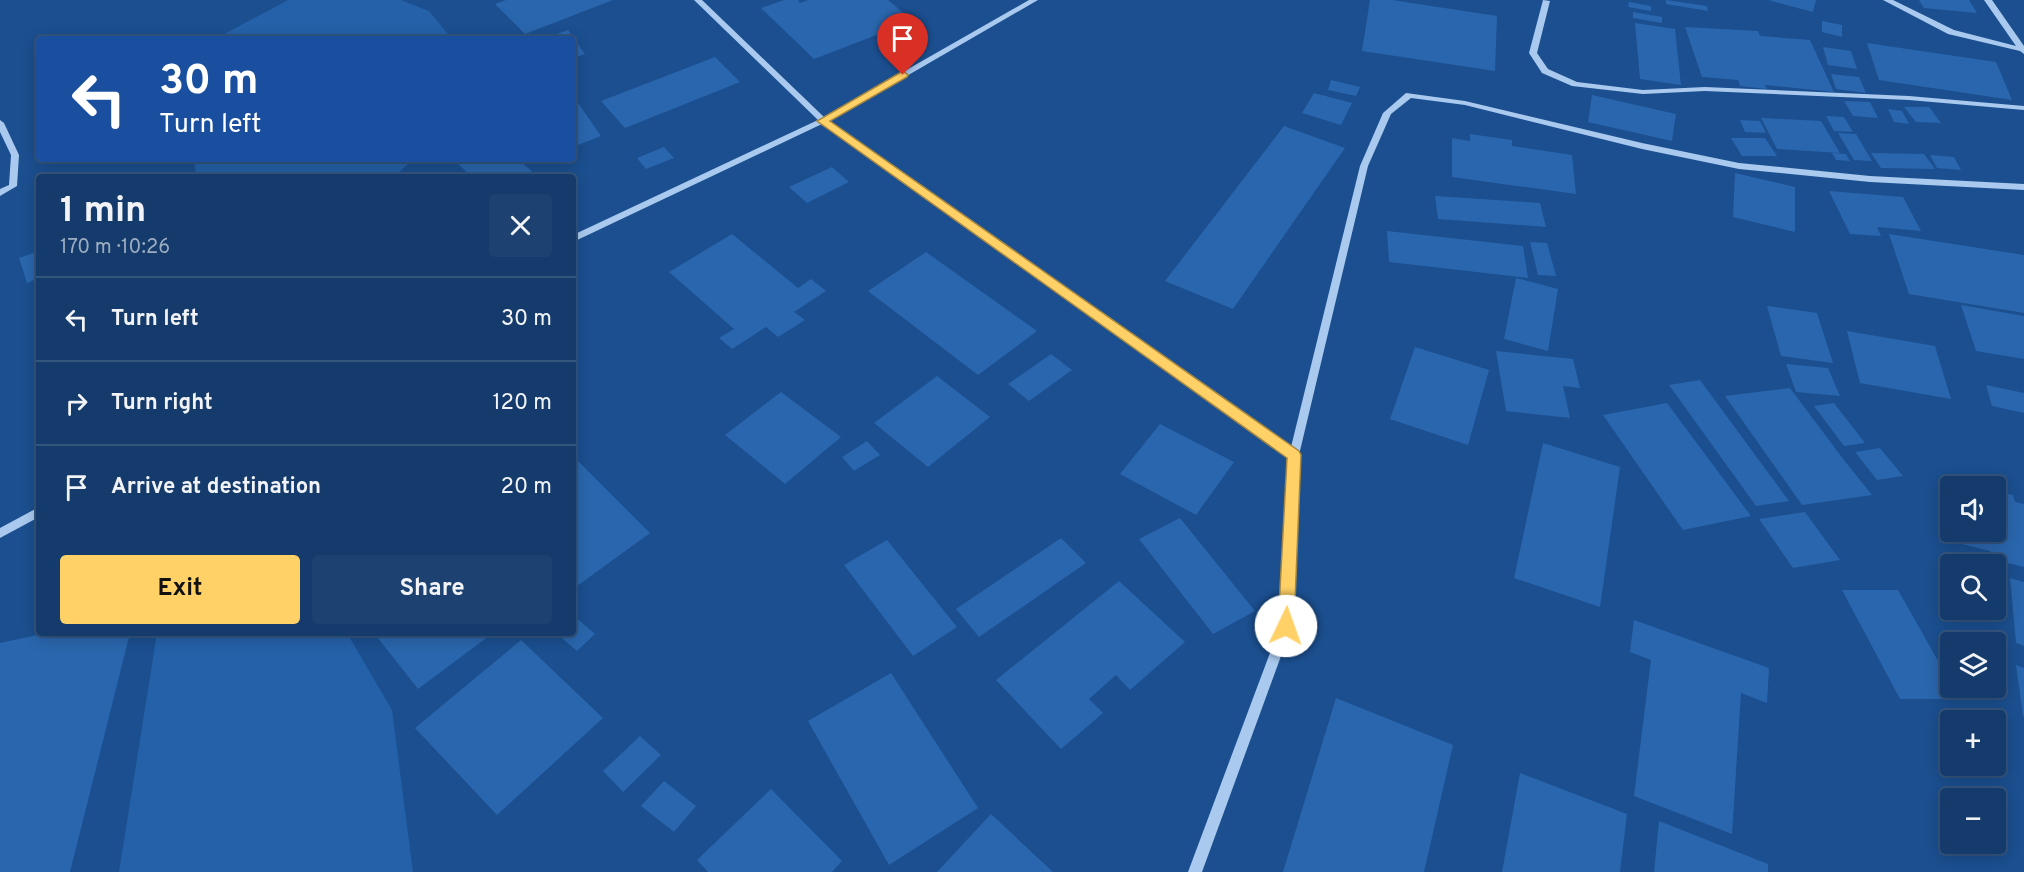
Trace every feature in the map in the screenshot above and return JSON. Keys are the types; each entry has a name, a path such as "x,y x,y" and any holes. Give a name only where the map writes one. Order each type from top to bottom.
{"street":[{"path":"698,0 823,121 1294,455"},
{"path":"576,238 823,121 1035,0"},
{"path":"1887,0 1951,32 2024,51"},
{"path":"1988,0 2024,51"},
{"path":"1546,1 1533,53 1545,71 1575,84 1643,92 1706,89 1909,98 2024,108"},
{"path":"1195,872 1286,626 1294,455 1364,166 1387,113 1409,95 1465,103 1641,146 1739,166 1870,179 2024,188"},
{"path":"0,123 15,155 13,186 0,193"},
{"path":"0,533 36,514"}],"shaded area":[{"path":"288,0 401,0 429,11 450,36 221,36"},
{"path":"194,162 410,162 397,174 196,174"},
{"path":"157,636 349,636 392,710 413,872 119,872"}],"building":[{"path":"506,0 613,0 525,34 495,4"},
{"path":"784,0 798,0 800,3 808,0 888,0 913,21 814,59 761,8"},
{"path":"1370,0 1392,0 1497,16 1495,71 1362,51"},
{"path":"1666,0 1707,6 1708,11 1666,4"},
{"path":"1768,0 1816,0 1813,12"},
{"path":"1919,0 1969,0 1977,13 1924,8"},
{"path":"1629,2 1651,6 1651,11 1628,7"},
{"path":"1633,12 1662,17 1662,23 1633,18"},
{"path":"1822,21 1842,25 1842,37 1822,32"},
{"path":"1635,23 1675,29 1681,85 1640,79"},
{"path":"1685,27 1758,31 1760,36 1810,40 1834,92 1765,85 1767,89 1740,86 1738,80 1702,77"},
{"path":"568,30 572,36 551,36"},
{"path":"576,41 585,54 576,57"},
{"path":"1867,43 1996,62 2012,100 1879,80"},
{"path":"1823,47 1851,51 1857,69 1828,65"},
{"path":"715,57 740,82 625,128 601,101"},
{"path":"1831,74 1859,77 1866,93 1836,89"},
{"path":"1331,80 1360,87 1356,96 1328,90"},
{"path":"1314,93 1352,103 1341,125 1302,113"},
{"path":"1592,95 1676,114 1672,141 1588,122"},
{"path":"1844,101 1870,102 1878,118 1853,116"},
{"path":"578,103 601,136 576,146 576,104"},
{"path":"1904,107 1929,107 1941,123 1916,122"},
{"path":"1888,109 1902,111 1909,124 1894,122"},
{"path":"1826,116 1844,117 1853,132 1834,131"},
{"path":"1761,118 1821,121 1840,153 1777,149"},
{"path":"1740,120 1760,121 1766,133 1745,132"},
{"path":"1284,126 1345,148 1233,309 1165,281"},
{"path":"1838,133 1856,134 1872,161 1854,160"},
{"path":"1470,134 1512,140 1512,146 1572,155 1576,194 1452,177 1452,138 1470,141"},
{"path":"1731,138 1765,138 1777,156 1742,156"},
{"path":"664,147 674,158 646,169 637,158"},
{"path":"1832,153 1846,154 1850,161 1836,160"},
{"path":"1871,153 1924,154 1935,169 1881,168"},
{"path":"1930,155 1954,157 1961,170 1937,168"},
{"path":"456,162 521,162 535,174 469,174"},
{"path":"832,167 849,182 807,203 789,187"},
{"path":"1735,173 1795,187 1795,232 1733,217"},
{"path":"1829,191 1903,197 1921,231 1877,227 1881,236 1850,234"},
{"path":"1435,196 1540,203 1546,227 1438,219"},
{"path":"1387,231 1523,246 1528,278 1389,262"},
{"path":"732,234 798,288 811,279 826,291 794,312 805,320 778,337 766,327 732,349 719,338 734,329 669,272"},
{"path":"1889,234 2024,255 2024,313 1909,294"},
{"path":"1530,242 1547,243 1556,276 1538,275"},
{"path":"36,252 36,279 27,283 19,258"},
{"path":"926,252 1037,331 978,375 868,291"},
{"path":"1516,278 1558,289 1548,351 1504,339"},
{"path":"1961,305 2024,316 2024,359 1976,351"},
{"path":"1767,306 1817,313 1833,363 1781,356"},
{"path":"1847,331 1935,346 1951,399 1860,383"},
{"path":"1415,347 1489,370 1468,445 1390,419"},
{"path":"1496,351 1573,359 1580,388 1563,386 1570,418 1506,411"},
{"path":"1051,354 1072,370 1029,401 1008,384"},
{"path":"1786,364 1828,368 1840,396 1796,392"},
{"path":"937,376 990,417 928,467 874,423"},
{"path":"1700,380 1789,501 1756,506 1669,385"},
{"path":"1986,385 2024,393 2024,413 1992,406"},
{"path":"1790,388 1872,495 1802,505 1725,396"},
{"path":"781,392 841,437 785,484 725,435"},
{"path":"1667,403 1751,516 1683,530 1603,415"},
{"path":"1834,403 1865,443 1844,446 1814,406"},
{"path":"1160,424 1234,462 1196,515 1120,474"},
{"path":"867,441 880,455 854,471 842,457"},
{"path":"1543,443 1620,467 1600,607 1514,578"},
{"path":"1880,448 1903,476 1877,480 1855,452"},
{"path":"576,459 650,533 576,587"},
{"path":"2006,493 2013,495 2015,502 2024,504 2024,567 2006,562 2006,554 1991,554 1990,551 1954,542 2006,542"},
{"path":"1805,512 1840,560 1793,568 1759,519"},
{"path":"1180,518 1255,611 1213,634 1139,539"},
{"path":"1061,538 1086,563 979,637 956,609"},
{"path":"887,540 957,627 913,656 844,565"},
{"path":"2010,578 2024,582 2024,646 2016,643"},
{"path":"1119,581 1185,642 1130,690 1116,675 1089,699 1103,713 1061,749 996,680"},
{"path":"1842,590 1898,590 1940,664 1940,698 1960,699 1900,699"},
{"path":"576,618 595,634 577,651 560,636 576,636"},
{"path":"1634,620 1769,668 1767,703 1741,693 1732,834 1634,796 1651,660 1630,652"},
{"path":"36,635 129,636 70,872 0,872 0,643"},
{"path":"376,636 489,636 418,689"},
{"path":"521,640 603,718 497,815 415,728"},
{"path":"2016,665 2024,668 2024,716 2023,716"},
{"path":"891,673 978,808 889,865 808,721"},
{"path":"1336,698 1453,745 1424,872 1283,872"},
{"path":"640,736 661,755 623,792 603,771"},
{"path":"1520,773 1627,814 1620,872 1502,872"},
{"path":"664,781 696,806 674,832 641,806"},
{"path":"771,789 842,861 832,872 708,872 697,860"},
{"path":"991,814 1053,872 937,872"},
{"path":"1659,821 1768,864 1768,872 1654,872"}],"route":[{"path":"903,75 823,121 1294,455 1286,626"}]}
